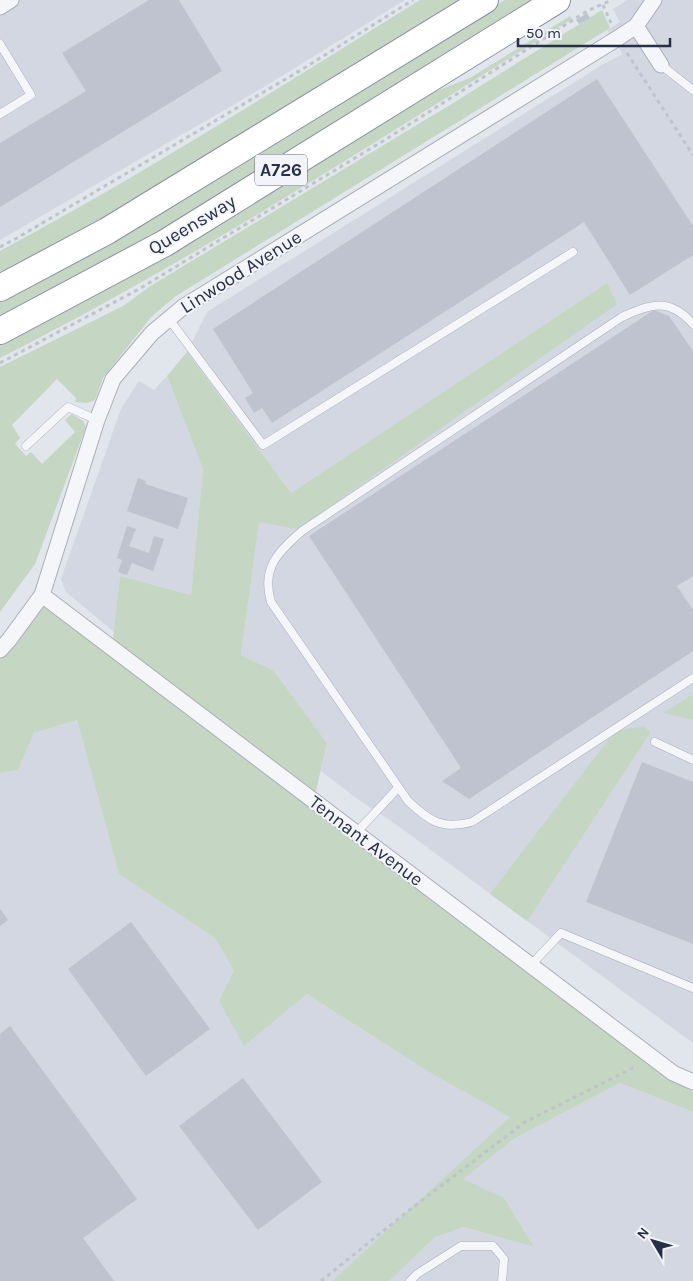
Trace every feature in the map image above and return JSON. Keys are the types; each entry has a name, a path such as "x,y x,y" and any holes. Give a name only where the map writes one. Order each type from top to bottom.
{"highway":[{"name":"Queensway","path":"0,288 107,231 485,0"},
{"name":"Queensway","path":"0,331 165,243 557,0"}],"street":[{"path":"0,7 11,0"},
{"name":"Linwood Avenue","path":"0,650 42,595 97,420 113,379 152,333 183,307 618,38 636,26 654,0"},
{"path":"636,26 661,65"},
{"name":"Tennant Avenue","path":"42,595 673,1072 693,1082"}],"lane":[{"path":"0,44 32,96 0,114"},
{"path":"661,65 693,90"},
{"path":"169,319 263,445 573,252"},
{"path":"693,324 673,308 658,304 642,308 622,317 302,531 283,547 274,560 269,572 267,588 271,602 398,788 423,816 447,826 472,822 693,678"},
{"path":"26,446 68,407 97,420"},
{"path":"654,742 693,760"},
{"path":"356,833 398,788"},
{"path":"531,965 561,933 693,988"},
{"path":"410,1281 417,1274 460,1246 493,1246 504,1259 502,1281"}],"path":[{"path":"0,247 301,70 413,0"},
{"path":"618,38 693,156"},
{"path":"321,1281 408,1211 525,1122 636,1067 652,1056"}],"shaded area":[{"path":"0,0 405,0 264,87 0,240"},
{"path":"628,0 693,0 693,694 664,713 693,720 693,1043 321,771 327,743 274,671 241,655 259,521 607,283 291,493 187,352 207,312 602,65 623,54 607,30 620,22 613,9"},
{"path":"167,376 203,469 191,595 120,576 114,632 66,592 61,579 121,409 139,381 154,390"},
{"path":"77,720 119,874 215,938 234,971 244,1046 307,994 429,1072 511,1117 332,1281 0,1281 0,773 18,770 34,733"},
{"path":"620,1083 693,1112 693,1281 389,1281 435,1237 464,1227 534,1247 504,1198 462,1179 515,1138"}],"green space":[{"path":"420,0 464,0 123,208 0,275 0,251 160,160"},
{"path":"505,0 534,0 166,227 95,267 0,316 0,301 39,282 190,196"},
{"path":"602,10 610,28 176,296 151,317 103,378 95,400 87,403 75,402 76,398 57,379 12,425 20,438 15,444 26,456 31,452 42,464 75,432 65,420 72,414 83,421 86,427 35,564 0,612 0,367 123,306 152,285 450,105"},
{"path":"570,16 572,19 290,195 74,320 0,358 0,344 28,330 419,98 470,78"},
{"path":"607,283 617,304 298,529 259,522 241,655 274,671 327,743 312,808 693,1092 693,1112 620,1083 515,1138 463,1179 504,1198 534,1247 464,1227 435,1237 389,1281 332,1281 510,1117 429,1072 307,994 244,1046 219,1001 234,971 215,938 119,874 77,720 34,733 18,770 0,773 0,650 42,595 112,648 120,576 191,595 203,469 167,376 187,352 291,493"},
{"path":"693,694 693,720 663,713"},
{"path":"644,726 650,733 527,921 490,894 615,731"}],"building":[{"path":"149,0 179,0 222,71 0,207 0,143 86,91 62,53"},
{"path":"587,13 590,18 579,24 576,20"},
{"path":"597,79 693,226 693,255 630,295 584,222 272,423 262,408 254,413 245,398 253,393 213,329"},
{"path":"654,310 669,316 693,351 693,576 677,586 693,610 693,651 469,799 442,781 461,768 309,536"},
{"path":"138,478 146,481 145,484 188,498 178,529 127,511"},
{"path":"127,526 136,529 129,546 149,553 154,536 164,539 153,571 132,563 127,575 118,572 122,560 117,558"},
{"path":"642,762 693,782 693,944 586,902"},
{"path":"0,909 8,920 0,926"},
{"path":"131,922 210,1029 146,1076 68,969"},
{"path":"10,1026 137,1199 83,1238 114,1281 0,1281 0,1034"},
{"path":"243,1078 322,1182 258,1230 179,1126"}]}
